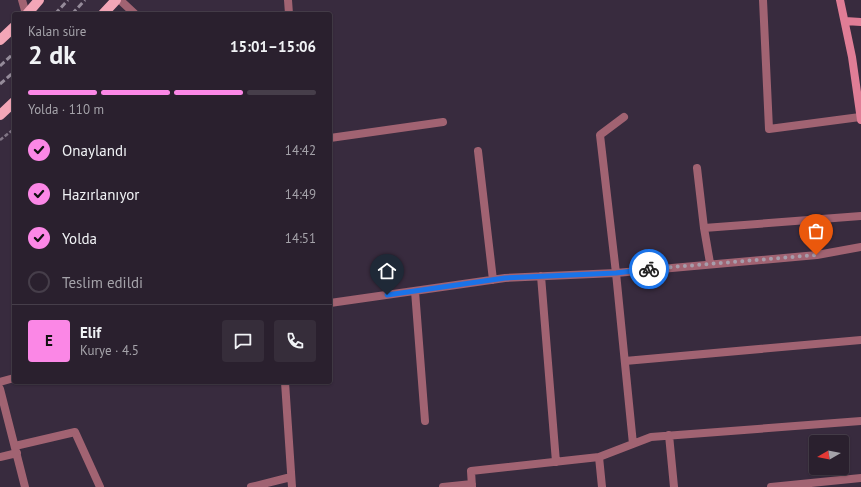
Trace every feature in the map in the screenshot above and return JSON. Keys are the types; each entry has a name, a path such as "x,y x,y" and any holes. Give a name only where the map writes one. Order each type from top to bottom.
{"main road":[{"path":"28,12 39,0"},
{"path":"105,12 116,0"},
{"path":"0,40 12,29"},
{"path":"0,115 12,104"}],"street":[{"path":"22,0 25,12"},
{"path":"120,0 133,12"},
{"path":"288,0 289,12"},
{"path":"763,0 769,129 860,117"},
{"path":"840,0 852,57 861,120"},
{"path":"845,21 861,22"},
{"path":"624,117 600,135 616,273 633,444"},
{"path":"332,138 443,122"},
{"path":"478,151 493,280"},
{"path":"697,168 710,264"},
{"path":"704,228 861,216"},
{"path":"332,303 493,280 541,276 616,273 816,255 861,247"},
{"path":"541,276 556,462"},
{"path":"415,291 425,421"},
{"path":"625,361 861,340"},
{"path":"0,382 12,379"},
{"path":"285,384 292,487"},
{"path":"0,389 25,487"},
{"path":"443,487 472,485 471,471 599,457 651,437 861,421"},
{"path":"0,457 16,449 75,432 100,487"},
{"path":"669,435 674,487"},
{"path":"599,457 602,487"},
{"path":"251,487 291,477"},
{"path":"770,487 861,478"}],"path":[{"path":"0,140 12,131"}],"railway":[{"path":"57,12 68,0"},
{"path":"74,12 85,0"},
{"path":"0,66 12,55"},
{"path":"0,84 12,74"}],"way so far":[{"path":"649,269 816,255"}],"route":[{"path":"387,295 505,278 616,273 649,269"}]}
